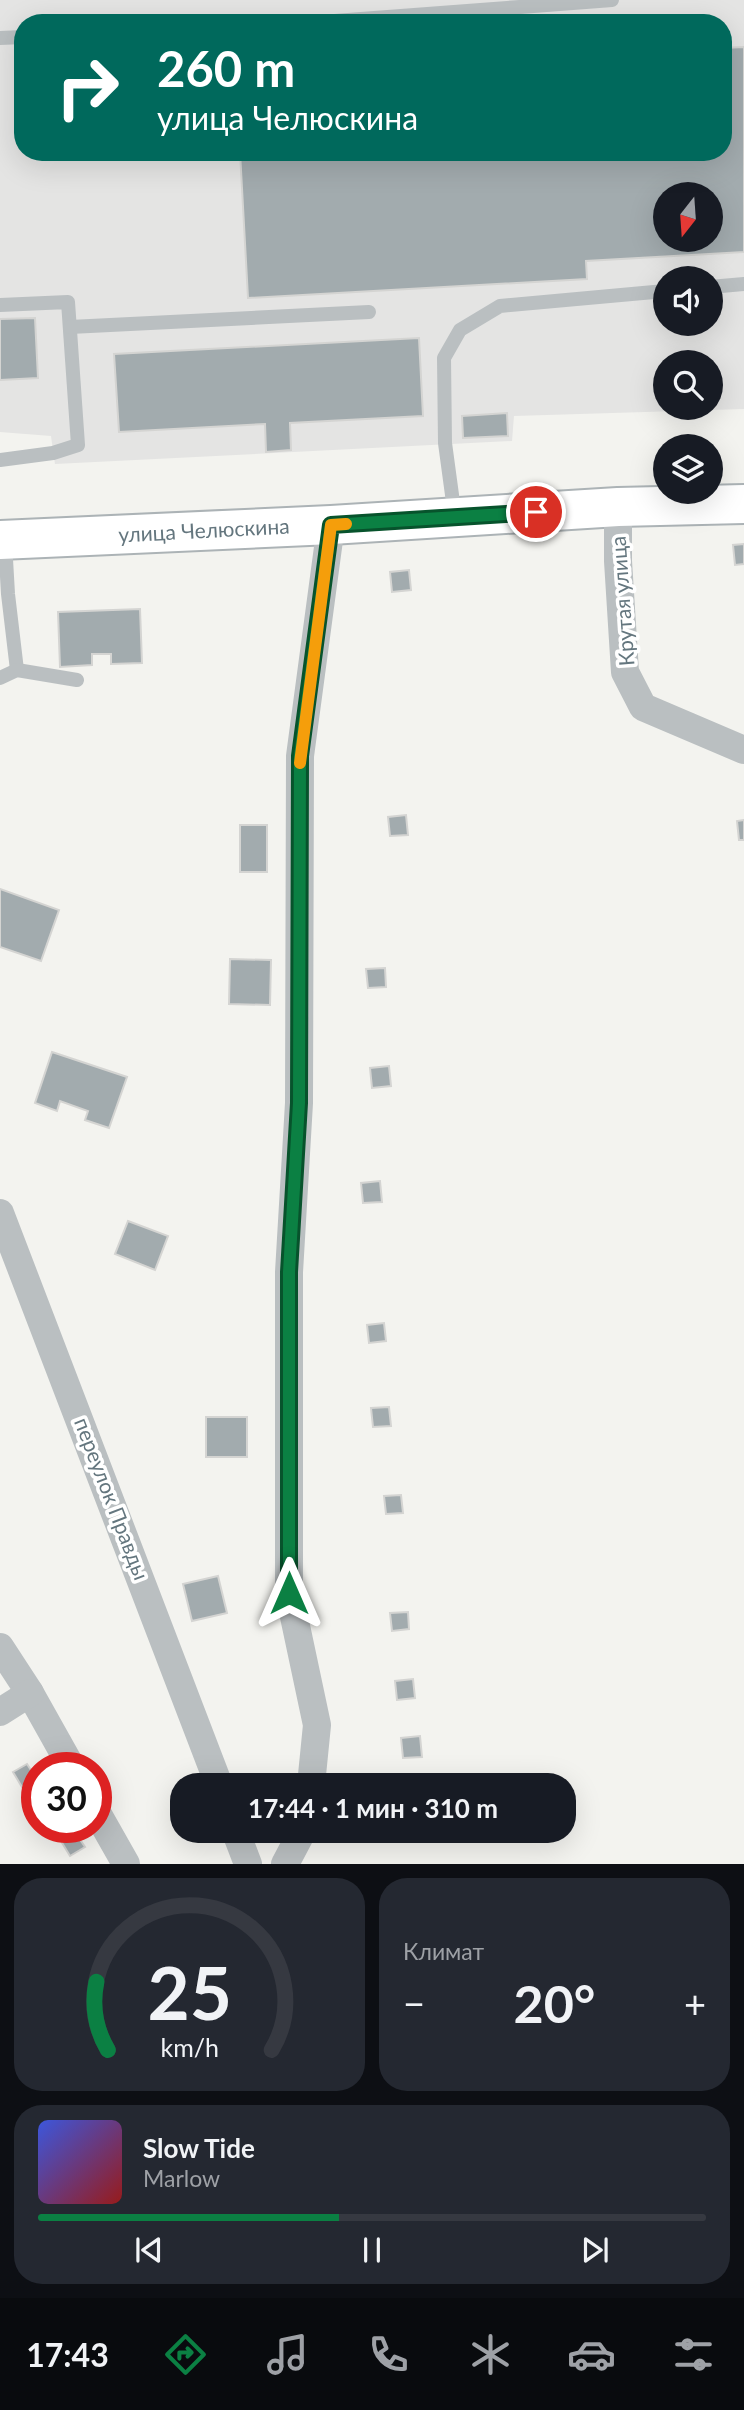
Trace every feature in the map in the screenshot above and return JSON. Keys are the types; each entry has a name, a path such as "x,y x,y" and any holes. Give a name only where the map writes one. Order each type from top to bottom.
{"main road":[{"name":"улица Челюскина","path":"2,539 744,504"}],"street":[{"name":"Крутая улица","path":"618,508 618,561 625,672 643,707 744,750"},
{"path":"312,1773 317,1726 289,1593 289,1272 299,1103 300,756 331,525"},
{"name":"переулок Правды","path":"0,1213 215,1773"},
{"path":"0,1647 63,1752"},
{"path":"0,1712 30,1693"},
{"path":"112,1839 126,1864"},
{"path":"241,1843 248,1864"},
{"path":"285,1864 296,1843"}],"lane":[{"path":"427,14 612,0"},
{"path":"723,286 744,284"},
{"path":"455,517 445,443 444,358 460,330 500,306 653,292"},
{"path":"0,305 68,302 78,445 54,453 0,460"},
{"path":"70,327 369,312"},
{"path":"2,539 17,670"},
{"path":"0,678 17,670 77,680"}],"shaded area":[{"path":"0,0 744,0 744,409 723,410 723,350 653,350 653,412 514,416 512,441 55,464 51,436 0,432"}],"building":[{"path":"744,47 744,252 586,261 587,279 248,298 240,161 732,161 732,48"},
{"path":"35,318 38,378 0,380 0,319"},
{"path":"419,338 423,416 290,423 291,450 266,452 265,424 119,432 114,354"},
{"path":"507,413 508,436 463,438 462,416"},
{"path":"744,544 744,564 735,565 733,545"},
{"path":"409,570 411,590 392,592 390,572"},
{"path":"140,609 142,663 111,664 111,654 92,654 92,665 60,667 58,612"},
{"path":"406,815 408,835 390,836 388,817"},
{"path":"744,820 744,840 739,840 737,821"},
{"path":"240,825 267,825 267,872 240,872"},
{"path":"0,889 59,910 41,961 0,947"},
{"path":"230,959 271,960 270,1005 229,1004"},
{"path":"385,968 386,987 368,988 366,969"},
{"path":"52,1052 127,1077 109,1128 85,1120 88,1111 60,1101 57,1111 35,1103"},
{"path":"389,1066 391,1086 372,1088 370,1068"},
{"path":"380,1181 382,1202 363,1203 361,1183"},
{"path":"128,1221 168,1236 155,1270 115,1254"},
{"path":"384,1323 386,1341 369,1343 367,1325"},
{"path":"389,1407 391,1426 373,1427 371,1408"},
{"path":"206,1417 247,1417 247,1457 206,1457"},
{"path":"401,1495 403,1513 386,1514 384,1496"},
{"path":"218,1576 227,1613 192,1621 183,1584"},
{"path":"408,1612 409,1629 392,1631 390,1613"},
{"path":"413,1679 415,1698 397,1700 395,1681"},
{"path":"420,1736 422,1757 403,1758 401,1738"},
{"path":"21,1767 21,1785 13,1772"},
{"path":"62,1843 82,1843 85,1847 70,1856"}],"slow traffic":[{"path":"300,763 331,525 346,524"}],"route":[{"path":"289,1593 289,1272 299,1103 300,756 331,525 536,512"}]}
